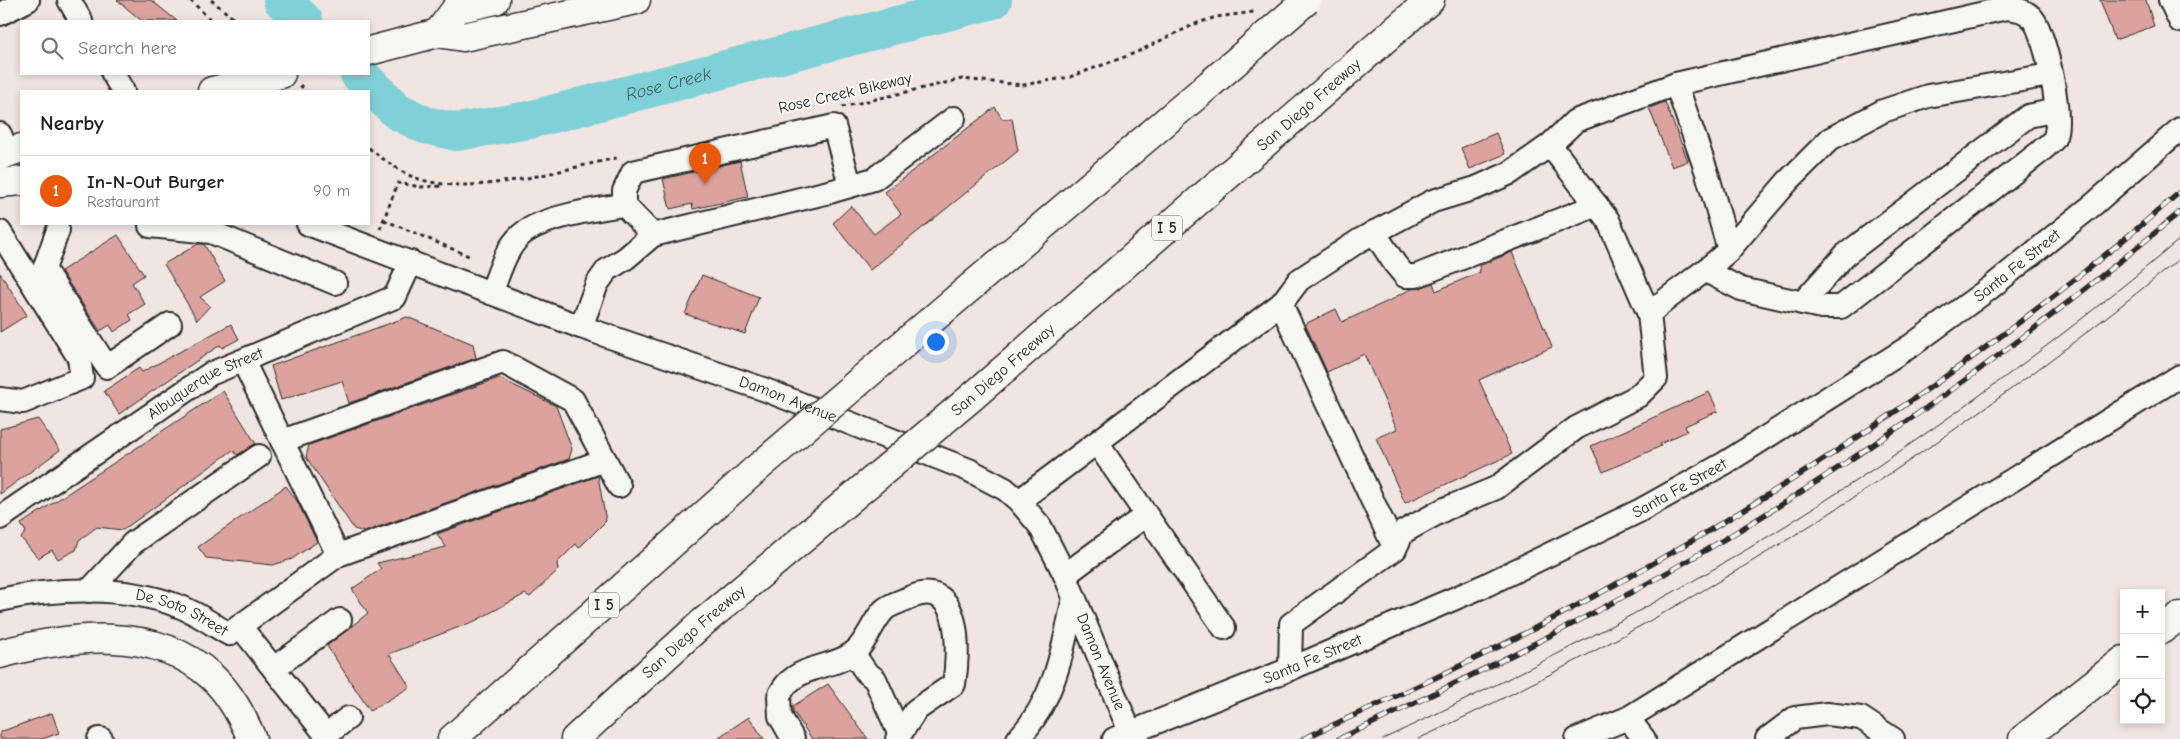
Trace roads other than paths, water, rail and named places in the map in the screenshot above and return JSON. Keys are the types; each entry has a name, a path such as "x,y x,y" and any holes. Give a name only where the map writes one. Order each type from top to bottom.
{"main road":[{"path":"438,33 456,9 494,0"},
{"path":"370,51 438,33 463,37 636,0"},
{"name":"I 5","path":"452,739 756,470 1307,0"},
{"name":"San Diego Freeway","path":"575,739 701,624 972,397 1430,0"},
{"path":"217,90 277,75"},
{"path":"0,183 20,181"},
{"path":"2165,627 2180,616"},
{"path":"0,654 69,640 99,638 139,641 159,647 180,655 198,665 212,676 243,717 252,739"},
{"path":"2023,739 2120,663"}],"street":[{"path":"0,14 28,0"},
{"path":"68,0 80,20"},
{"path":"2170,0 2180,21"},
{"path":"1019,501 1281,304 1298,280 1374,232 1433,201 1476,188 1510,173 1550,145 1575,121 1676,84 2006,8 2022,10 2033,19 2044,44 2050,75 2057,122 2054,139 2040,152 1841,307 1821,307 1741,289 1706,271"},
{"path":"113,75 122,90"},
{"path":"1649,314 1706,271 1729,250 1788,181 1830,139 1883,111 1928,96 2050,75"},
{"path":"1676,84 1707,172 1729,250"},
{"path":"1802,303 1845,255 2028,116 2056,110"},
{"path":"581,327 597,284 607,270 626,258 653,235 833,192 850,185 874,179 954,118"},
{"path":"653,235 624,205 624,191 634,172 834,126 850,185"},
{"name":"Santa Fe Street","path":"1122,735 1290,669 1486,585 1639,511 1724,463 1920,340 2094,204 2180,129"},
{"path":"1290,669 1291,624 1395,549 1403,532 1445,509 1496,488 1576,428 1638,396 1656,378 1649,314 1608,220 1550,145"},
{"path":"491,293 509,249 521,234 538,225 588,210 624,205"},
{"path":"1374,232 1394,264 1405,276 1416,276 1597,205"},
{"name":"Damon Avenue","path":"311,225 581,327 763,389 969,470 1005,489 1019,501 1040,526 1065,575 1122,735"},
{"path":"60,226 44,269 107,367 170,324"},
{"path":"150,226 212,228 335,283"},
{"path":"0,232 79,358 82,378 23,402 0,399"},
{"name":"Albuquerque Street","path":"0,518 210,374 396,297 411,262"},
{"path":"1281,304 1395,549"},
{"path":"243,361 338,555"},
{"path":"282,441 503,362 573,400 619,486"},
{"path":"1577,739 1628,718 2180,376"},
{"path":"1097,443 1224,628"},
{"path":"89,592 133,542 259,456"},
{"name":"De Soto Street","path":"0,600 33,593 118,591 178,606 229,634 338,555 605,460"},
{"path":"1065,575 1146,515"},
{"path":"793,739 780,716 779,696 790,681 814,667 853,653 884,610 918,594 932,594 940,597 951,607 958,659 954,684 916,710 898,737"},
{"path":"1018,739 1028,728 1046,701 1062,657 1074,597"},
{"path":"274,668 340,620"},
{"path":"240,626 326,735 348,718"},
{"path":"853,653 866,672 875,680 898,737"},
{"path":"1767,739 1795,718 1827,714 1861,718 1893,739"},
{"path":"1628,718 1644,739"}],"waterway":[{"name":"Rose Creek","path":"282,0 303,20"},
{"name":"Rose Creek","path":"360,75 397,111 425,125 457,132 529,120 993,0"}],"tram line":[{"path":"1383,739 1579,643 1675,591 1769,536 1876,467 1980,395 2082,319 2180,239"},
{"path":"1418,739 1520,690 1620,637 1718,582 1814,523 1909,461 2001,396 2092,329 2180,258"}],"railway":[{"path":"1303,739 1460,666 1552,619 1718,525 1799,475 1956,369 2033,312 2180,192"},
{"path":"1339,739 1491,666 1591,614 1689,560 1796,495 1909,420 2020,340 2180,212"}],"place":[{"name":"In-N-Out Burger","path":"705,184"}]}
